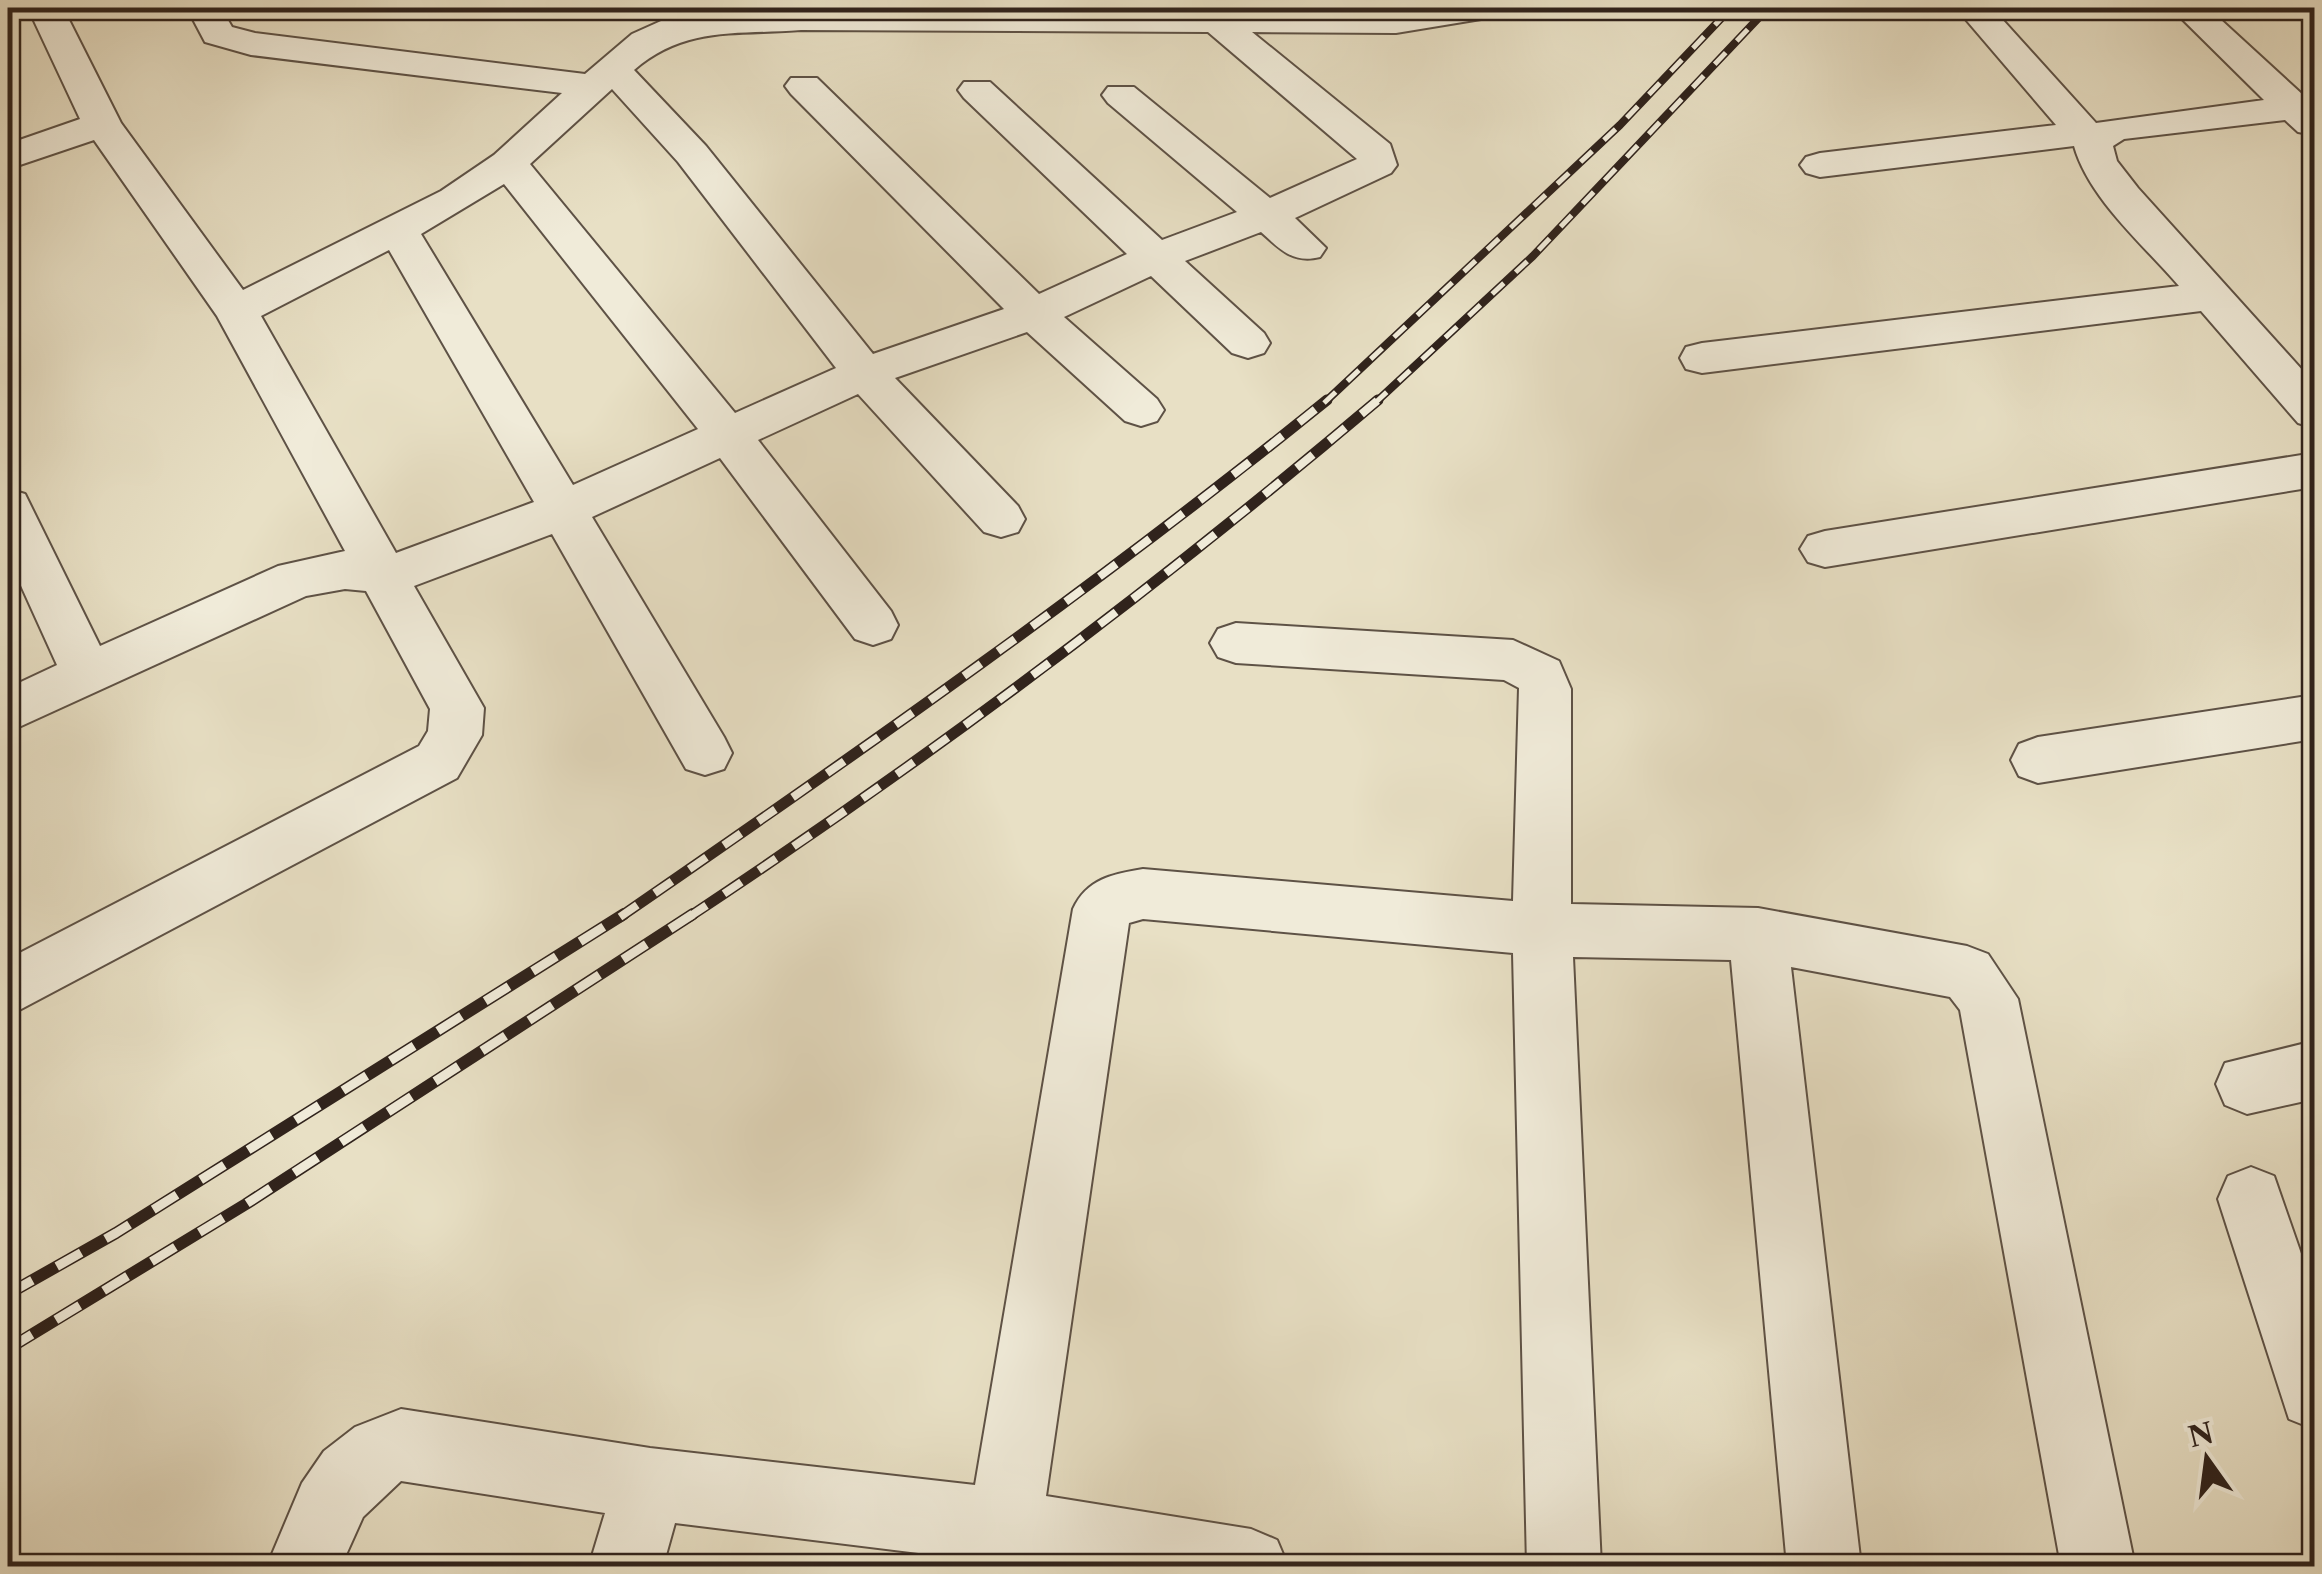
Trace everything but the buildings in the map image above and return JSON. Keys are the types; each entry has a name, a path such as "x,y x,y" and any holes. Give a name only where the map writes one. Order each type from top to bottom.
{"street":[{"path":"8,989 438,762 455,736 458,708 236,311 102,124 46,8"},
{"path":"204,8 218,34 251,44 604,78 692,154 864,373 1000,519"},
{"path":"236,311 455,200 508,163 645,42 674,29 798,13 1218,23 1396,22 1481,8"},
{"path":"1973,8 2088,137 2098,162 2124,196 2314,412"},
{"path":"2188,8 2308,113"},
{"path":"8,711 296,579 345,570 385,574 430,563 565,509 864,373 1034,314 1153,258 1372,170 1380,160 1376,152 1218,23"},
{"path":"804,86 1034,314 1140,410"},
{"path":"977,90 1248,343"},
{"path":"1121,94 1306,248"},
{"path":"1820,164 2088,137 2114,128 2308,113"},
{"path":"8,157 102,124"},
{"path":"508,163 728,435 873,625"},
{"path":"398,229 705,753"},
{"path":"1702,358 2212,296"},
{"path":"1825,549 2314,470"},
{"path":"8,506 87,673"},
{"path":"1236,643 1512,660 1541,676 1546,689 1542,930 1564,1566"},
{"path":"2038,760 2314,717"},
{"path":"988,1539 1102,910 1117,899 1143,894 1542,930 1758,934 1967,972 1988,999 2098,1566"},
{"path":"1758,934 1824,1566"},
{"path":"2247,1084 2314,1070"},
{"path":"2251,1199 2314,1394"},
{"path":"304,1566 332,1494 377,1452 401,1446 988,1539 1250,1566"},
{"path":"626,1566 650,1484"}],"railway":[{"path":"1324,403 1620,125 1731,8"},
{"path":"1375,403 1533,256 1768,8"},
{"path":"620,917 1067,601 1327,400"},
{"path":"689,917 1041,669 1212,537 1378,400"},
{"path":"8,1294 116,1233 624,914"},
{"path":"8,1349 246,1204 693,914"}]}
